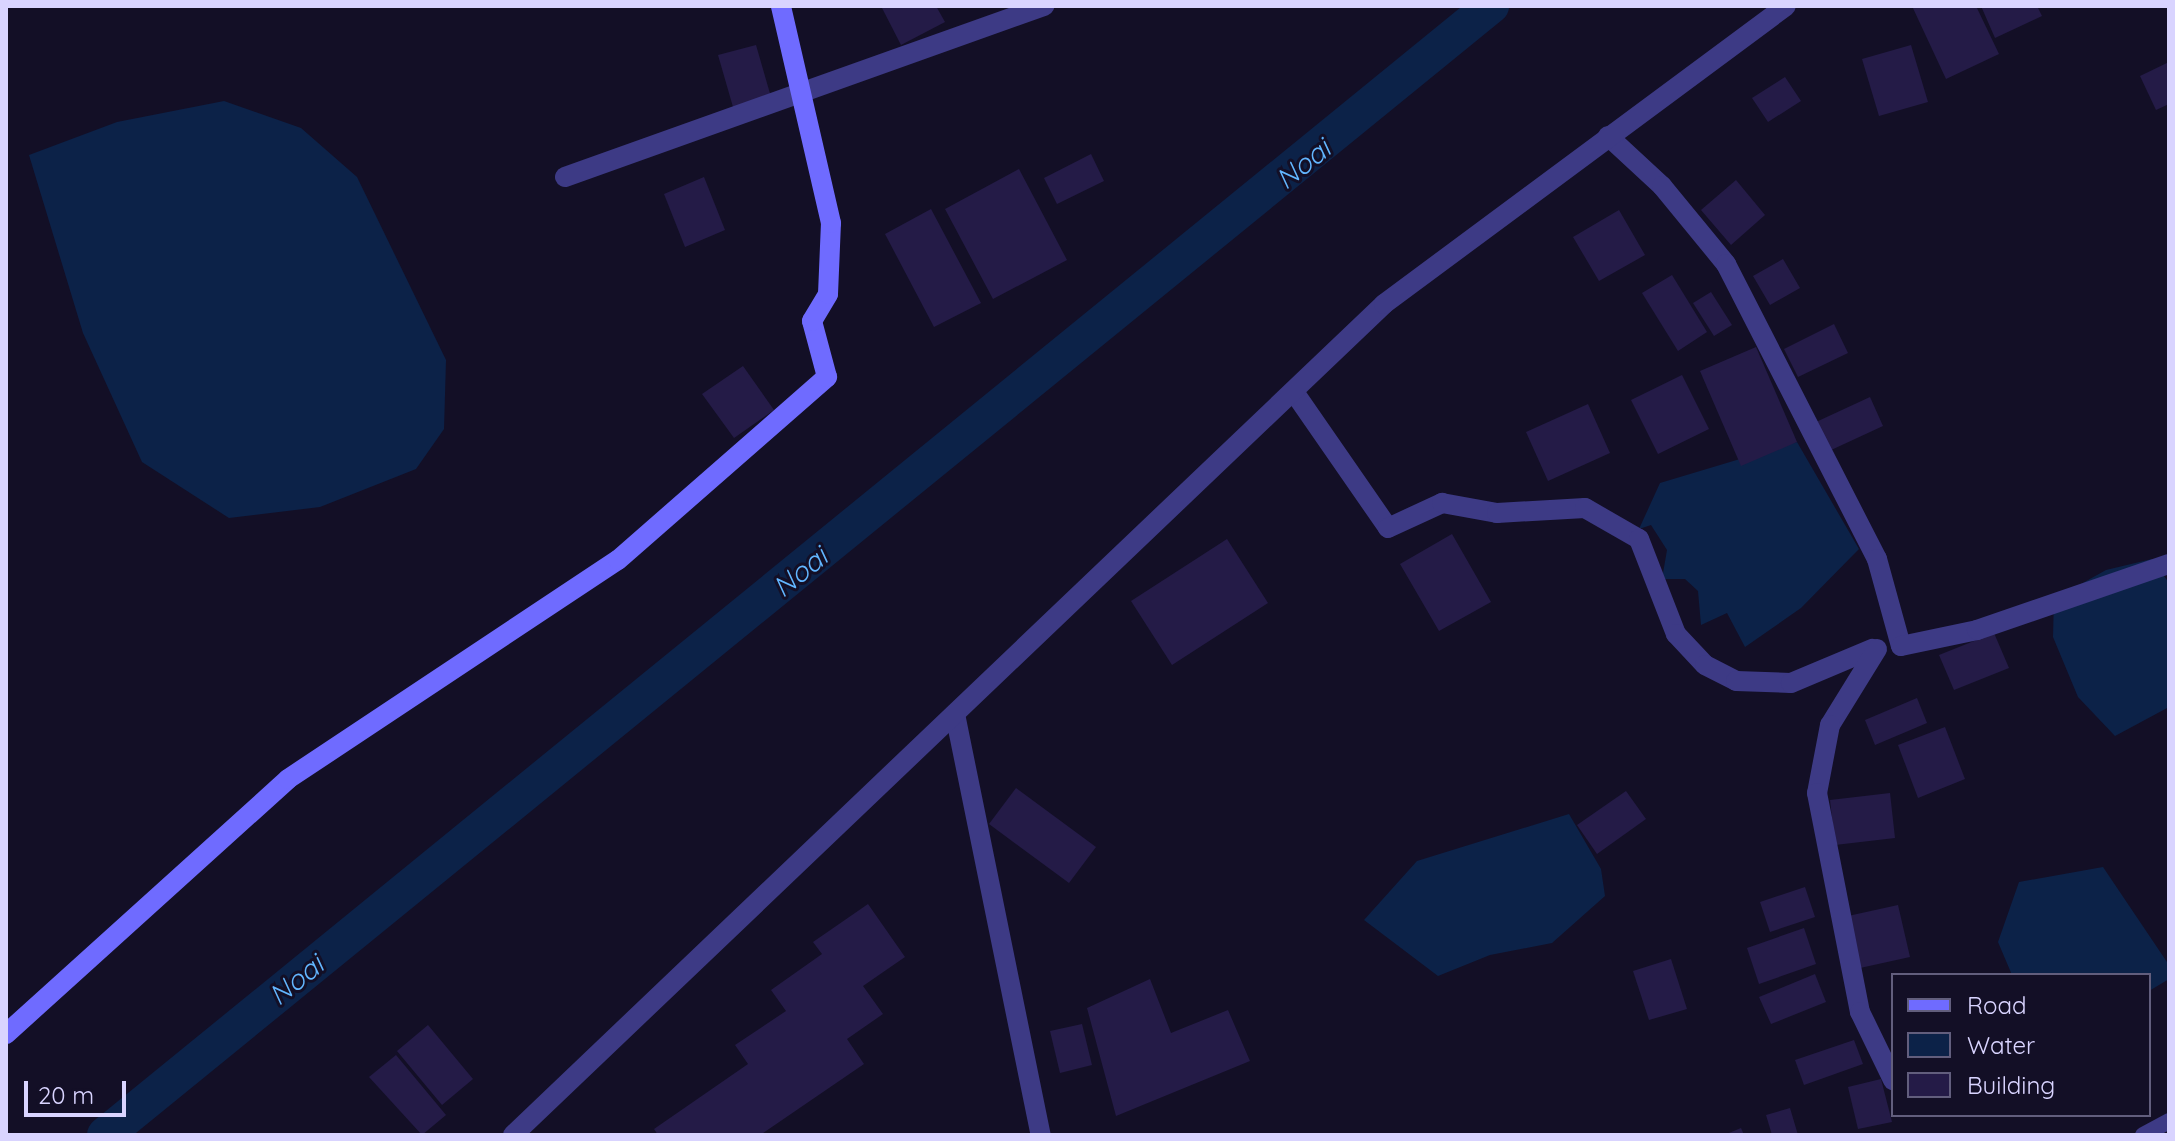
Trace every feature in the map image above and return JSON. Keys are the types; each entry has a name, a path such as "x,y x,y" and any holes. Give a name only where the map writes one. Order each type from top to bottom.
{"street":[{"path":"6,1034 288,779 618,560 827,377 812,321 828,294 831,223 781,6"},
{"path":"565,177 800,89 1044,6"},
{"path":"513,1135 1384,304 1786,6"},
{"path":"1608,136 1662,186 1726,264 1877,559 1901,646"},
{"path":"1294,392 1388,528 1442,503 1497,513 1585,508 1639,539 1676,634 1705,665 1736,681 1791,683 1872,649 1977,630 2169,564"},
{"path":"1872,649 1830,725 1817,793 1860,1012 1891,1076"},
{"path":"955,714 1041,1135"}],"lane":[{"path":"2143,1135 2169,1121"}],"water":[{"path":"224,101 301,128 357,177 446,360 444,429 416,469 320,507 229,518 142,462 83,333 29,155 117,122"},
{"path":"1797,442 1859,549 1801,608 1745,647 1727,613 1701,625 1698,591 1685,579 1662,579 1667,550 1651,525 1639,529 1660,483"},
{"path":"2152,559 2169,583 2169,707 2115,736 2078,697 2053,637 2054,599 2106,570"},
{"path":"1569,814 1601,869 1605,896 1552,943 1490,955 1438,976 1364,920 1417,861"},
{"path":"2103,867 2169,965 2169,979 2151,990 2151,973 2011,973 1998,942 2019,882"}],"building":[{"path":"881,6 936,6 945,22 901,45"},
{"path":"1912,6 1976,6 1999,54 1946,79"},
{"path":"1981,6 2037,6 2042,16 1995,38"},
{"path":"756,45 771,97 733,107 718,55"},
{"path":"1911,45 1928,102 1879,116 1862,59"},
{"path":"2169,62 2169,104 2156,110 2140,76"},
{"path":"1785,77 1801,101 1768,122 1752,98"},
{"path":"1091,154 1104,181 1057,204 1044,178"},
{"path":"1019,169 1067,260 993,299 945,209"},
{"path":"704,177 725,230 685,247 664,194"},
{"path":"1736,180 1765,215 1731,245 1701,210"},
{"path":"931,209 981,303 934,327 885,234"},
{"path":"1619,210 1645,255 1599,281 1573,237"},
{"path":"1783,259 1800,288 1770,305 1753,276"},
{"path":"1672,275 1707,332 1678,351 1642,293"},
{"path":"1711,292 1732,325 1714,336 1693,303"},
{"path":"1834,324 1848,353 1798,377 1784,349"},
{"path":"1756,347 1797,442 1741,466 1700,371"},
{"path":"743,366 774,410 734,438 702,394"},
{"path":"1682,375 1709,429 1658,454 1631,400"},
{"path":"1870,397 1883,426 1829,451 1816,422"},
{"path":"1588,404 1610,453 1548,481 1526,432"},
{"path":"1452,534 1491,602 1439,631 1400,564"},
{"path":"1227,539 1268,603 1172,665 1131,601"},
{"path":"1994,633 2009,668 1954,690 1939,655"},
{"path":"1917,698 1927,723 1875,745 1865,720"},
{"path":"1945,727 1965,779 1918,798 1898,745"},
{"path":"1016,788 1096,847 1069,883 989,824"},
{"path":"1626,791 1646,819 1597,854 1577,825"},
{"path":"1890,793 1895,838 1835,845 1830,800"},
{"path":"1805,887 1815,917 1770,932 1760,902"},
{"path":"868,904 905,957 863,986 883,1014 847,1039 864,1064 760,1135 658,1135 654,1129 748,1064 735,1045 786,1011 771,990 822,954 813,942"},
{"path":"1898,905 1910,957 1860,968 1848,916"},
{"path":"1804,928 1816,964 1759,984 1747,948"},
{"path":"1671,959 1687,1009 1649,1020 1633,971"},
{"path":"1815,974 1826,1002 1771,1024 1759,997"},
{"path":"1150,979 1171,1033 1228,1010 1250,1061 1116,1116 1087,1008"},
{"path":"1082,1024 1092,1065 1060,1073 1050,1031"},
{"path":"428,1025 473,1079 442,1105 397,1051"},
{"path":"1854,1040 1863,1064 1804,1085 1795,1060"},
{"path":"396,1055 446,1115 422,1135 369,1077"},
{"path":"1881,1079 1892,1122 1858,1129 1848,1087"},
{"path":"1790,1108 1798,1135 1772,1135 1766,1115"},
{"path":"1741,1128 1744,1135 1724,1135"}],"waterway":[{"name":"Noai","path":"105,1135 1491,6"}]}
